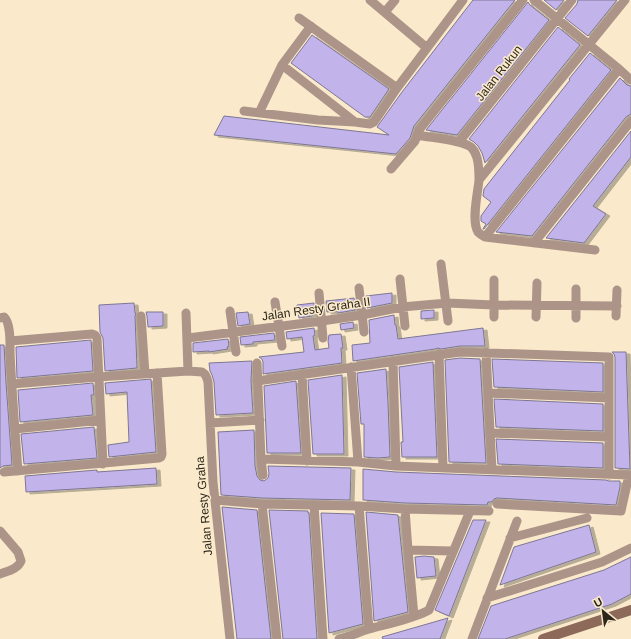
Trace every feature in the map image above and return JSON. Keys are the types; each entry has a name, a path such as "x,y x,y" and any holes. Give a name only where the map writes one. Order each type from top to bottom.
{"main road":[{"path":"544,639 631,610"}],"street":[{"path":"370,0 427,48"},
{"path":"385,12 395,0"},
{"path":"244,111 318,120 355,122 369,125 374,122 397,88 463,0"},
{"path":"391,169 415,141 419,130 523,0"},
{"path":"534,0 631,80"},
{"name":"Jalan Rukun","path":"459,142 572,0"},
{"path":"479,180 625,0"},
{"path":"299,18 397,88"},
{"path":"259,113 282,65 311,26"},
{"path":"282,65 355,122"},
{"path":"486,237 618,69"},
{"path":"534,242 631,121"},
{"path":"417,135 459,142 471,147 476,154 479,164 479,180 475,212 477,231 482,236 595,250"},
{"path":"441,264 447,303 448,321"},
{"path":"400,279 405,326"},
{"path":"494,280 494,317"},
{"path":"536,317 537,284"},
{"path":"359,288 364,332"},
{"path":"576,289 576,318"},
{"path":"616,316 618,290"},
{"path":"319,293 323,338"},
{"path":"275,302 282,346"},
{"name":"Jalan Resty Graha II","path":"188,338 322,321 402,307 447,303 617,306"},
{"path":"230,311 236,352"},
{"path":"12,384 188,372 186,313"},
{"path":"141,316 145,374"},
{"path":"0,318 4,317 7,319 9,330 18,471"},
{"path":"10,342 92,334 95,335 97,338 103,464"},
{"path":"258,381 460,352 609,357 609,475"},
{"path":"486,352 492,470"},
{"path":"439,354 443,468"},
{"path":"393,361 396,466"},
{"path":"256,363 263,475"},
{"path":"351,368 358,462"},
{"name":"Jalan Resty Graha","path":"188,372 202,372 207,377 208,382 213,482 230,639"},
{"path":"4,472 103,464 161,457 157,373"},
{"path":"302,374 307,461"},
{"path":"488,393 609,398"},
{"path":"15,429 101,420"},
{"path":"210,423 260,420"},
{"path":"490,433 609,437"},
{"path":"261,459 358,462 396,466 629,475 621,511 497,504"},
{"path":"215,500 262,504 490,511"},
{"path":"262,504 277,639"},
{"path":"314,505 323,639"},
{"path":"359,506 369,629"},
{"path":"405,509 414,616"},
{"path":"344,639 369,629 429,610 470,510"},
{"path":"510,538 587,518"},
{"path":"472,639 517,521"},
{"path":"0,531 18,552 21,560 20,564 16,567 0,574"},
{"path":"487,598 602,562 631,548"},
{"path":"408,550 453,551"}],"building":[{"path":"473,0 515,0 414,126 410,138 396,154 214,135 224,116 389,135 377,127"},
{"path":"544,0 564,0 556,10"},
{"path":"578,0 617,0 588,36 565,18 577,4"},
{"path":"528,2 549,20 457,135 426,130"},
{"path":"558,27 580,45 485,163 478,146 469,139"},
{"path":"312,35 389,89 370,117 365,117 291,63"},
{"path":"590,53 611,70 483,229 486,224 481,221 481,216 491,202 483,196 484,189"},
{"path":"620,78 627,85 631,86 631,114 626,117 532,236 496,232"},
{"path":"631,131 631,157 593,206 606,214 584,243 546,238"},
{"path":"392,293 392,303 367,308 366,296"},
{"path":"354,298 355,310 338,313 338,311 327,312 326,301"},
{"path":"134,303 136,313 137,368 105,371 103,338 100,332 99,305"},
{"path":"314,303 315,314 312,316 299,318 297,305"},
{"path":"434,310 434,318 421,319 421,311"},
{"path":"146,312 163,312 163,326 148,327"},
{"path":"248,312 250,324 238,326 236,313"},
{"path":"394,315 398,339 483,328 485,346 438,348 353,361 352,345 370,343 369,320"},
{"path":"353,322 354,328 341,330 340,324"},
{"path":"314,328 315,335 313,336 315,350 329,348 329,335 341,334 343,348 341,348 342,363 263,374 263,362 259,357 304,352 302,337 287,339 286,332"},
{"path":"274,333 275,340 253,342 253,344 241,345 240,337"},
{"path":"228,339 228,349 209,352 193,352 193,343"},
{"path":"91,340 93,371 17,378 16,347"},
{"path":"0,345 4,345 12,465 3,466 0,468"},
{"path":"612,352 626,352 630,469 615,468 615,357"},
{"path":"460,358 480,359 486,463 449,462 445,360"},
{"path":"492,359 603,363 603,392 494,387"},
{"path":"252,361 251,381 253,413 216,415 214,382 209,363"},
{"path":"433,362 437,457 402,457 401,442 403,442 399,367"},
{"path":"386,369 390,457 364,457 364,424 361,424 357,373"},
{"path":"342,375 344,454 313,454 308,380"},
{"path":"151,379 156,452 109,457 108,445 129,442 127,392 106,394 105,383"},
{"path":"296,381 301,453 267,453 264,386"},
{"path":"93,383 94,395 91,395 93,415 20,422 18,390"},
{"path":"494,399 603,404 603,431 496,427"},
{"path":"94,427 97,458 24,464 21,434"},
{"path":"254,430 255,466 257,476 260,480 264,481 268,478 268,466 351,468 350,500 262,498 221,495 218,432"},
{"path":"496,439 603,443 603,468 498,464"},
{"path":"156,468 157,484 26,492 25,476 97,470 97,472"},
{"path":"363,469 396,472 606,480 620,481 620,487 616,505 497,498 492,502 488,502 487,505 405,503 363,500"},
{"path":"222,507 257,510 271,639 237,639"},
{"path":"269,510 308,511 309,513 317,639 283,639"},
{"path":"366,512 398,515 408,612 374,621"},
{"path":"321,513 354,514 363,624 329,633"},
{"path":"473,520 486,520 449,616 435,610"},
{"path":"589,525 596,552 500,585 514,547"},
{"path":"415,557 434,557 436,576 417,578"},
{"path":"631,557 631,594 612,604 505,639 478,639 491,606 604,570"},
{"path":"448,618 440,639 383,639 382,637"}]}
